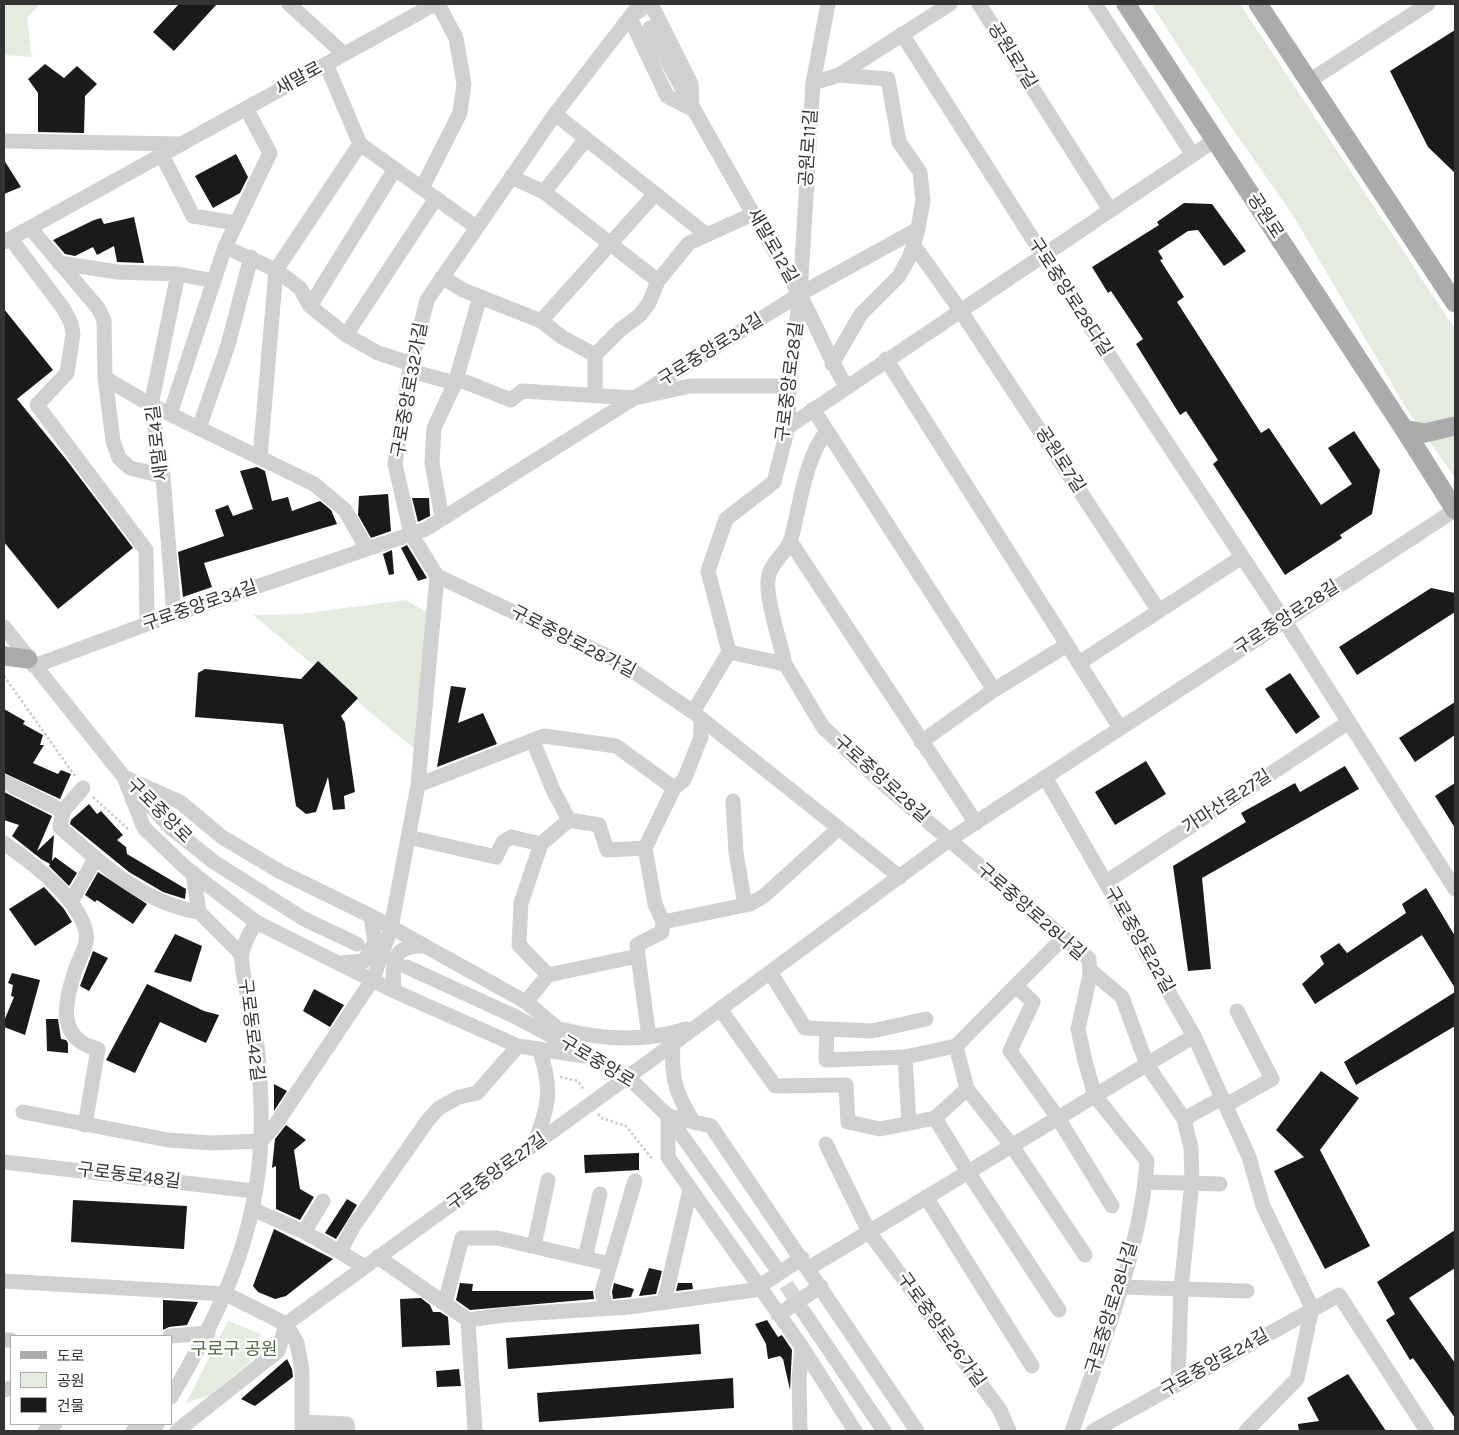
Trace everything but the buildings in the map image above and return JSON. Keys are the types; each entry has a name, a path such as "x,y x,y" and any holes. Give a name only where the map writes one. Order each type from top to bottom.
{"main road":[{"name":"공원로","path":"1126,4 1455,510"},
{"path":"1258,4 1455,303"},
{"path":"1404,429 1425,433 1455,426"},
{"path":"4,656 31,663"}],"street":[{"path":"289,4 344,54"},
{"name":"새말로","path":"7,241 437,4 456,38 464,84 460,112 422,188"},
{"name":"구로중앙로32가길","path":"437,576 411,534 396,464 411,368 427,300 555,114 640,4"},
{"name":"새말로12길","path":"651,4 691,84 692,109"},
{"name":"공원로11길","path":"800,294 813,83 828,4"},
{"path":"813,83 839,75 950,4"},
{"name":"공원로7길","path":"979,4 1110,210"},
{"path":"1095,4 1193,155"},
{"path":"1309,81 1428,4"},
{"path":"630,18 666,96 692,109"},
{"name":"새말로12길","path":"650,28 692,109 800,294 832,364 846,386"},
{"name":"구로중앙로28다길","path":"902,34 1043,255 1284,620"},
{"path":"326,64 360,144 476,227"},
{"path":"832,364 861,314 899,276 918,229 923,200 920,172 899,142 888,79 839,75"},
{"path":"170,414 225,247 270,153 246,108"},
{"path":"555,114 706,235"},
{"path":"544,192 586,139"},
{"path":"788,426 1215,140"},
{"path":"4,141 182,144"},
{"path":"260,457 276,270 360,144"},
{"path":"162,155 193,216 235,223"},
{"path":"310,306 396,169"},
{"path":"511,177 544,192 658,281"},
{"path":"541,321 655,194"},
{"path":"346,335 436,198"},
{"path":"595,395 595,355 620,330 640,315 649,304 658,281 689,243 753,214"},
{"path":"31,229 98,308 104,320 106,378 113,442 119,458 130,468 163,476"},
{"name":"구로중앙로34길","path":"31,663 426,529 800,294 918,229"},
{"path":"7,241 63,308 71,323 73,334 67,373 37,405 146,550 147,624"},
{"name":"공원로7길","path":"913,244 960,310 1159,611"},
{"name":"구로중앙로34길","path":"225,247 251,257 276,270 300,288 310,306 346,335 378,353 411,368 455,383 462,380 511,400 522,391 635,398 690,386 789,386"},
{"path":"199,428 228,344 251,257"},
{"path":"59,263 118,272 178,274 214,281"},
{"name":"새말로4길","path":"174,615 163,476 151,405 178,274"},
{"path":"442,277 463,290 541,321 562,337 595,355"},
{"name":"구로중앙로28길","path":"729,652 708,571 726,519 774,482 788,426 789,386 800,294"},
{"path":"442,518 432,463 434,428 455,383 480,297"},
{"path":"886,359 1120,728"},
{"path":"106,378 151,405 314,484 344,510 367,549"},
{"path":"813,409 994,690"},
{"name":"구로중앙로28길","path":"827,431 818,442 796,510 790,541 768,575 770,608 785,664 823,727 878,780 950,840"},
{"name":"구로중앙로28길","path":"628,1077 950,840 1455,510"},
{"path":"790,541 976,823"},
{"path":"1079,663 1242,556"},
{"path":"23,1112 168,1140 212,1143 260,1141 276,1124 373,980 391,928 418,785 437,576"},
{"name":"구로중앙로28가길","path":"437,576 620,662 697,716 900,877"},
{"path":"1284,620 1453,881"},
{"name":"구로중앙로","path":"4,627 124,777 171,828 214,862 304,919 357,944"},
{"path":"921,742 994,690 1068,645"},
{"path":"649,1037 637,945 662,932 663,922 655,904 645,848 674,788 684,780 688,771 701,737 697,716 729,652 785,664"},
{"name":"가마산로27길","path":"1106,882 1349,722"},
{"path":"418,785 544,736 616,746 674,788"},
{"path":"532,741 553,790 569,820"},
{"path":"124,777 144,828 193,873 256,922 394,990 518,1046 592,1057"},
{"path":"124,777 180,802 222,837 279,871 371,916 526,1002 592,1057"},
{"name":"구로중앙로22길","path":"1046,777 1194,1036 1249,1157 1263,1206 1312,1308"},
{"path":"4,782 63,811"},
{"path":"83,788 63,811 60,827 95,859 147,896 175,908 199,912 241,954"},
{"path":"733,801 736,853 745,905"},
{"path":"548,975 519,945 521,903 540,844 569,820 599,825 607,850 645,848"},
{"path":"663,922 745,905 764,896 838,828"},
{"path":"408,837 496,857 503,842 511,836 540,844"},
{"name":"구로중앙로28나길","path":"950,840 1089,959 1090,970 1078,1029 1095,1096 1147,1161 1145,1192 1120,1287 1072,1431"},
{"path":"4,843 41,873 71,902 82,921 87,938 71,984 66,1019 68,1028 75,1038 98,1049 85,1125"},
{"path":"71,902 95,859"},
{"path":"193,873 199,912"},
{"path":"340,963 364,961 375,942 371,916"},
{"name":"구로동로42길","path":"172,1395 208,1333 226,1294 238,1265 252,1209 260,1141 256,1039 241,954 256,922"},
{"path":"827,1029 826,1060 905,1057 956,1046 1017,987 1063,938"},
{"path":"394,990 392,968 399,952 411,945 423,946"},
{"path":"526,1002 548,975 638,956"},
{"name":"구로중앙로","path":"407,967 514,1016 628,1077 668,1116 774,1265"},
{"path":"1090,970 1122,997 1147,1065 1184,1119 1191,1148 1192,1182 1181,1289 1178,1384"},
{"path":"770,972 805,1028 872,1031 926,1019"},
{"path":"1017,987 1033,1002 1010,1051 1058,1118 1112,1206"},
{"path":"720,1009 775,1086 846,1084 848,1122 880,1129 935,1118 967,1089"},
{"path":"1184,1119 1272,1079 1236,1011"},
{"path":"560,1029 587,1036 615,1039 649,1037 697,1025"},
{"path":"378,1257 468,1320 504,1315 664,1303 716,1297 759,1288 869,1232 1194,1036"},
{"path":"673,1043 671,1068 678,1094 692,1120"},
{"path":"340,1252 353,1227 428,1120 439,1108 459,1098 477,1093 518,1046"},
{"path":"956,1046 967,1089 1012,1146 1085,1255"},
{"path":"534,1145 550,1090 539,1049"},
{"path":"905,1057 909,1123"},
{"name":"구로중앙로27길","path":"286,1324 628,1077"},
{"path":"855,1431 802,1347 668,1157 668,1116 692,1120 711,1126 821,1286 917,1431"},
{"path":"935,1118 968,1172 1059,1310"},
{"name":"구로중앙로26가길","path":"826,1144 869,1232 1000,1410 1009,1431"},
{"name":"구로동로48길","path":"4,1162 254,1191"},
{"path":"534,1246 548,1180"},
{"path":"606,1308 602,1292 635,1181"},
{"path":"1146,1182 1220,1184"},
{"path":"664,1303 690,1190"},
{"path":"585,1258 600,1194"},
{"path":"926,1197 1032,1366"},
{"path":"304,1232 322,1200"},
{"path":"252,1209 304,1232 365,1267"},
{"path":"445,1303 462,1238 497,1238 610,1264"},
{"path":"4,1281 226,1294 286,1324 297,1343 302,1370 302,1427 347,1424 348,1431"},
{"path":"778,1315 821,1286"},
{"path":"1120,1287 1247,1291"},
{"name":"구로중앙로24길","path":"1093,1431 1338,1295 1426,1431"},
{"path":"1246,1431 1297,1379 1312,1308"},
{"path":"805,1314 884,1431"},
{"path":"468,1320 475,1431"},
{"path":"177,1431 278,1351 286,1324"},
{"path":"172,1336 208,1333"},
{"path":"800,1431 799,1380 802,1347"}],"path":[{"path":"4,676 83,788 134,834"},
{"path":"547,1074 578,1081 601,1118 626,1126 657,1164"}],"green space":[{"path":"4,4 40,4 27,18 32,57 4,55"},
{"path":"1151,4 1240,4 1455,329 1455,478 1406,408 1294,217 1223,115"},
{"path":"406,600 428,613 416,750 253,615 300,614"},
{"name":"구로구 공원","path":"228,1321 261,1334 250,1362 210,1395 186,1403"}],"tunnel":[{"path":"636,4 650,28"},
{"path":"774,1265 804,1313"}]}
